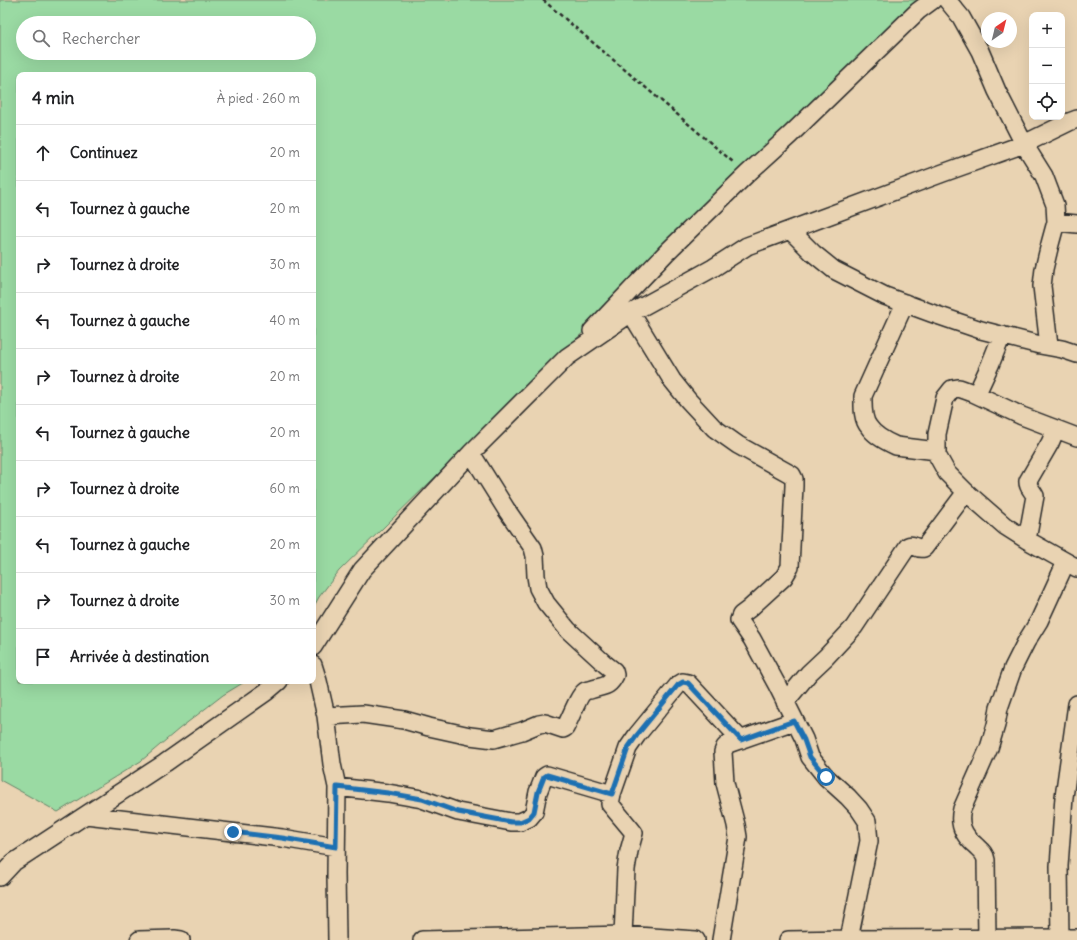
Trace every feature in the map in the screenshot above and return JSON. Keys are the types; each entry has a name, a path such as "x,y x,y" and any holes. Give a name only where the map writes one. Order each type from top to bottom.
{"street":[{"path":"316,642 362,570 471,453 567,357 668,252 918,11 933,0"},
{"path":"948,0 961,17 980,51 1024,144 1044,176 1055,205 1056,222 1044,269 1042,286 1049,346"},
{"path":"567,357 631,313 713,268 747,246 1074,125"},
{"path":"1056,222 1077,224"},
{"path":"790,230 813,253 834,270 885,296 981,330 1062,349 1077,354"},
{"path":"905,303 863,396 862,407 869,428 891,444 896,446 936,451"},
{"path":"631,313 672,380 714,428 738,445 792,475 794,479 790,567 784,577 741,615 740,620 752,639 785,702 804,740 810,757 826,777 859,809 867,821 869,841 849,939"},
{"path":"973,393 978,391 1002,335"},
{"path":"988,939 985,855 970,841 962,828 960,816 962,808 989,748 996,725 999,708 1013,668 1026,642 1072,565 1005,526 966,492 947,473 937,455 937,434 945,398 952,389 959,388 1022,416 1077,437"},
{"path":"1027,540 1035,496 1029,487 1028,481 1050,443 1056,429"},
{"path":"326,716 363,714 404,720 470,736 494,739 545,723 563,729 565,728 580,697 584,692 594,688 604,687 612,682 616,675 614,671 568,630 546,603 538,588 533,548 506,509 471,453"},
{"path":"785,702 809,673 854,627 908,546 910,544 917,548 924,548 966,492"},
{"path":"316,675 326,716 332,764 337,787 337,940"},
{"path":"623,935 626,869 634,833 610,804 628,748 650,718 678,685 683,682 688,683 741,740"},
{"path":"0,877 14,862 190,745 275,684"},
{"path":"788,940 1069,938 1060,866 1064,797 1075,729 1077,704"},
{"path":"721,940 738,837 725,783 723,752 728,744 794,721"},
{"path":"337,787 422,799 458,812 511,822 520,822 529,818 534,812 538,792 544,777 547,775 612,794"},
{"path":"86,815 275,837 336,847"},
{"path":"422,940 623,935 696,940"},
{"path":"139,940 181,940"}],"path":[{"path":"543,0 748,174"}],"green space":[{"path":"0,0 923,0 339,571 316,602 316,72 16,72 16,684 241,684 223,695 141,761 58,812 0,780"}],"route":[{"path":"233,832 336,847 337,787 422,799 458,812 511,822 520,822 529,818 534,812 538,792 544,777 547,775 612,794 628,748 650,718 678,685 683,682 688,683 741,740 794,721 804,740 810,757 826,777"}]}
